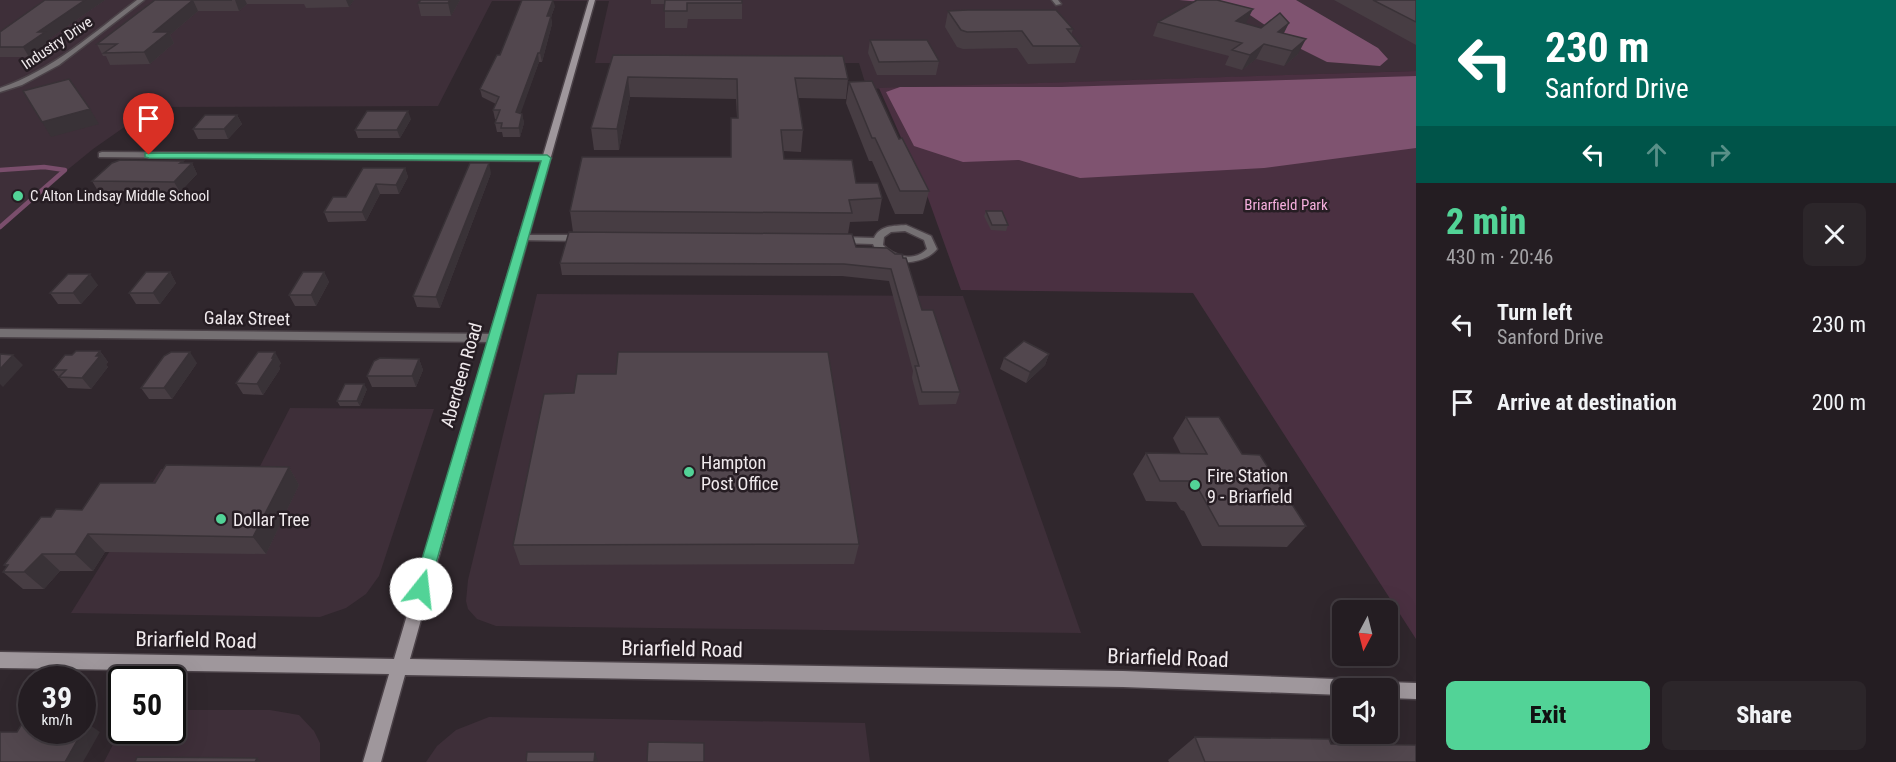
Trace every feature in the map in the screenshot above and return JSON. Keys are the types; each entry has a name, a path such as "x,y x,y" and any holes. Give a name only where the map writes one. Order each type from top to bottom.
{"main road":[{"name":"Aberdeen Road","path":"372,762 592,0"},
{"name":"Briarfield Road","path":"0,660 1112,678 1332,687"},
{"path":"1398,690 1416,691"}],"street":[{"name":"Industry Drive","path":"0,90 15,86 49,68 141,0"},
{"path":"102,154 547,158"},
{"path":"906,228 928,238 932,249 923,257 906,259 889,255 878,246 877,241 883,232 906,228"},
{"path":"524,238 594,238"},
{"path":"830,240 877,241"},
{"name":"Galax Street","path":"0,333 494,338"}],"shaded area":[{"path":"0,0 1416,0 1416,71 867,89 859,63 595,63 609,1 492,1 438,106 153,107 93,149 0,225"},
{"path":"1179,0 1296,0 1378,48 1388,59 1380,66 1327,62 1301,49 1235,5"},
{"path":"1416,76 1416,148 1264,168 1080,178 1019,160 963,162 914,146 886,92 900,87 1061,87"},
{"path":"537,294 963,296 1081,633 496,626 477,619 468,609 466,601 468,580"},
{"path":"290,408 434,409 379,576 366,594 346,608 320,617 71,613 161,469 258,470"},
{"path":"186,710 270,710 299,715 314,731 320,743 320,762 104,762 113,744 186,744"},
{"path":"489,717 865,723 870,762 426,762 437,746 456,730"}],"green space":[{"name":"Briarfield Park","path":"1416,71 1416,639 1398,611 1398,600 1391,600 1193,293 961,290 928,198 879,88"}],"building":[{"path":"45,0 85,0 38,32 45,32 23,47 0,47 0,32"},
{"path":"155,0 193,0 154,32 169,32 144,52 104,53 117,44 97,44"},
{"path":"421,0 450,0 448,3 418,3"},
{"path":"522,0 553,0 547,16 551,16 540,53 538,53 516,112 522,114 519,128 501,128 502,123 495,123 500,110 493,110 499,97 480,89 497,55 500,55"},
{"path":"665,0 742,0 742,3 687,3 687,11 664,11"},
{"path":"1197,0 1217,0 1253,9 1236,21 1261,28 1280,13 1289,23 1278,32 1306,39 1292,51 1264,44 1250,55 1232,50 1242,43 1158,22"},
{"path":"1373,0 1416,0 1416,22"},
{"path":"1056,10 1073,29 1067,29 1081,46 1033,46 1022,31 967,32 961,30 948,11"},
{"path":"870,40 927,40 939,61 879,62"},
{"path":"613,55 843,56 848,79 795,78 803,130 781,130 784,159 852,160 856,183 878,183 882,198 849,200 852,213 570,211 582,157 731,157 731,118 738,118 737,79 628,77 617,129 591,128"},
{"path":"69,79 90,109 42,122 23,91"},
{"path":"872,81 899,139 902,138 929,191 900,191 875,138 872,138 849,82"},
{"path":"367,111 408,111 397,130 355,130"},
{"path":"205,115 237,115 224,129 193,129"},
{"path":"120,160 192,163 174,182 92,181 112,163"},
{"path":"470,163 489,163 436,297 413,296"},
{"path":"363,168 405,168 396,185 376,184 362,212 324,212 333,197 346,197"},
{"path":"986,211 1002,211 1008,225 992,225"},
{"path":"569,232 852,234 856,247 887,248 895,254 902,254 903,258 906,258 922,310 933,310 960,392 922,392 915,366 919,366 891,269 844,264 560,263"},
{"path":"146,272 170,272 153,293 129,293"},
{"path":"303,272 324,272 311,295 289,295"},
{"path":"68,274 90,274 73,293 50,293"},
{"path":"1024,341 1049,354 1030,372 1004,358"},
{"path":"76,351 100,351 96,356 100,356 82,378 59,377 66,370 53,370 65,355 72,355"},
{"path":"171,352 190,352 164,388 141,388 164,356"},
{"path":"258,352 275,352 272,358 274,358 257,384 236,383"},
{"name":"Hampton Post Office","path":"618,352 828,352 859,544 513,545 544,394 574,393 577,374 616,374"},
{"path":"0,354 13,355 0,369"},
{"path":"380,358 419,359 412,376 367,376 374,361"},
{"path":"345,384 364,384 357,401 337,401"},
{"path":"1186,417 1219,417 1242,454 1260,455 1306,526 1219,526 1199,490 1196,490 1191,481 1160,481 1146,453 1207,454"},
{"path":"166,465 289,467 253,537 88,534 75,554 42,554 24,572 3,572 8,565 4,565 41,517 51,517 56,509 82,510 100,483 155,483"},
{"path":"18,730 18,744 75,744 65,762 0,762 0,732"},
{"path":"1195,737 1329,739 1331,744 1416,745 1416,762 1205,762"},
{"path":"648,742 704,743 704,762 647,762"},
{"path":"527,752 595,752 594,762 526,762"},
{"path":"137,757 257,758 255,762 135,762"}],"waterway":[{"path":"0,170 44,167 65,170 0,227"}],"place":[{"name":"C Alton Lindsay Middle School","path":"18,196"},
{"name":"Hampton Post Office","path":"689,472"},
{"name":"Fire Station 9 - Briarfield","path":"1195,485"},
{"name":"Dollar Tree","path":"221,519"}],"route":[{"path":"149,155 547,158 421,589"}]}
